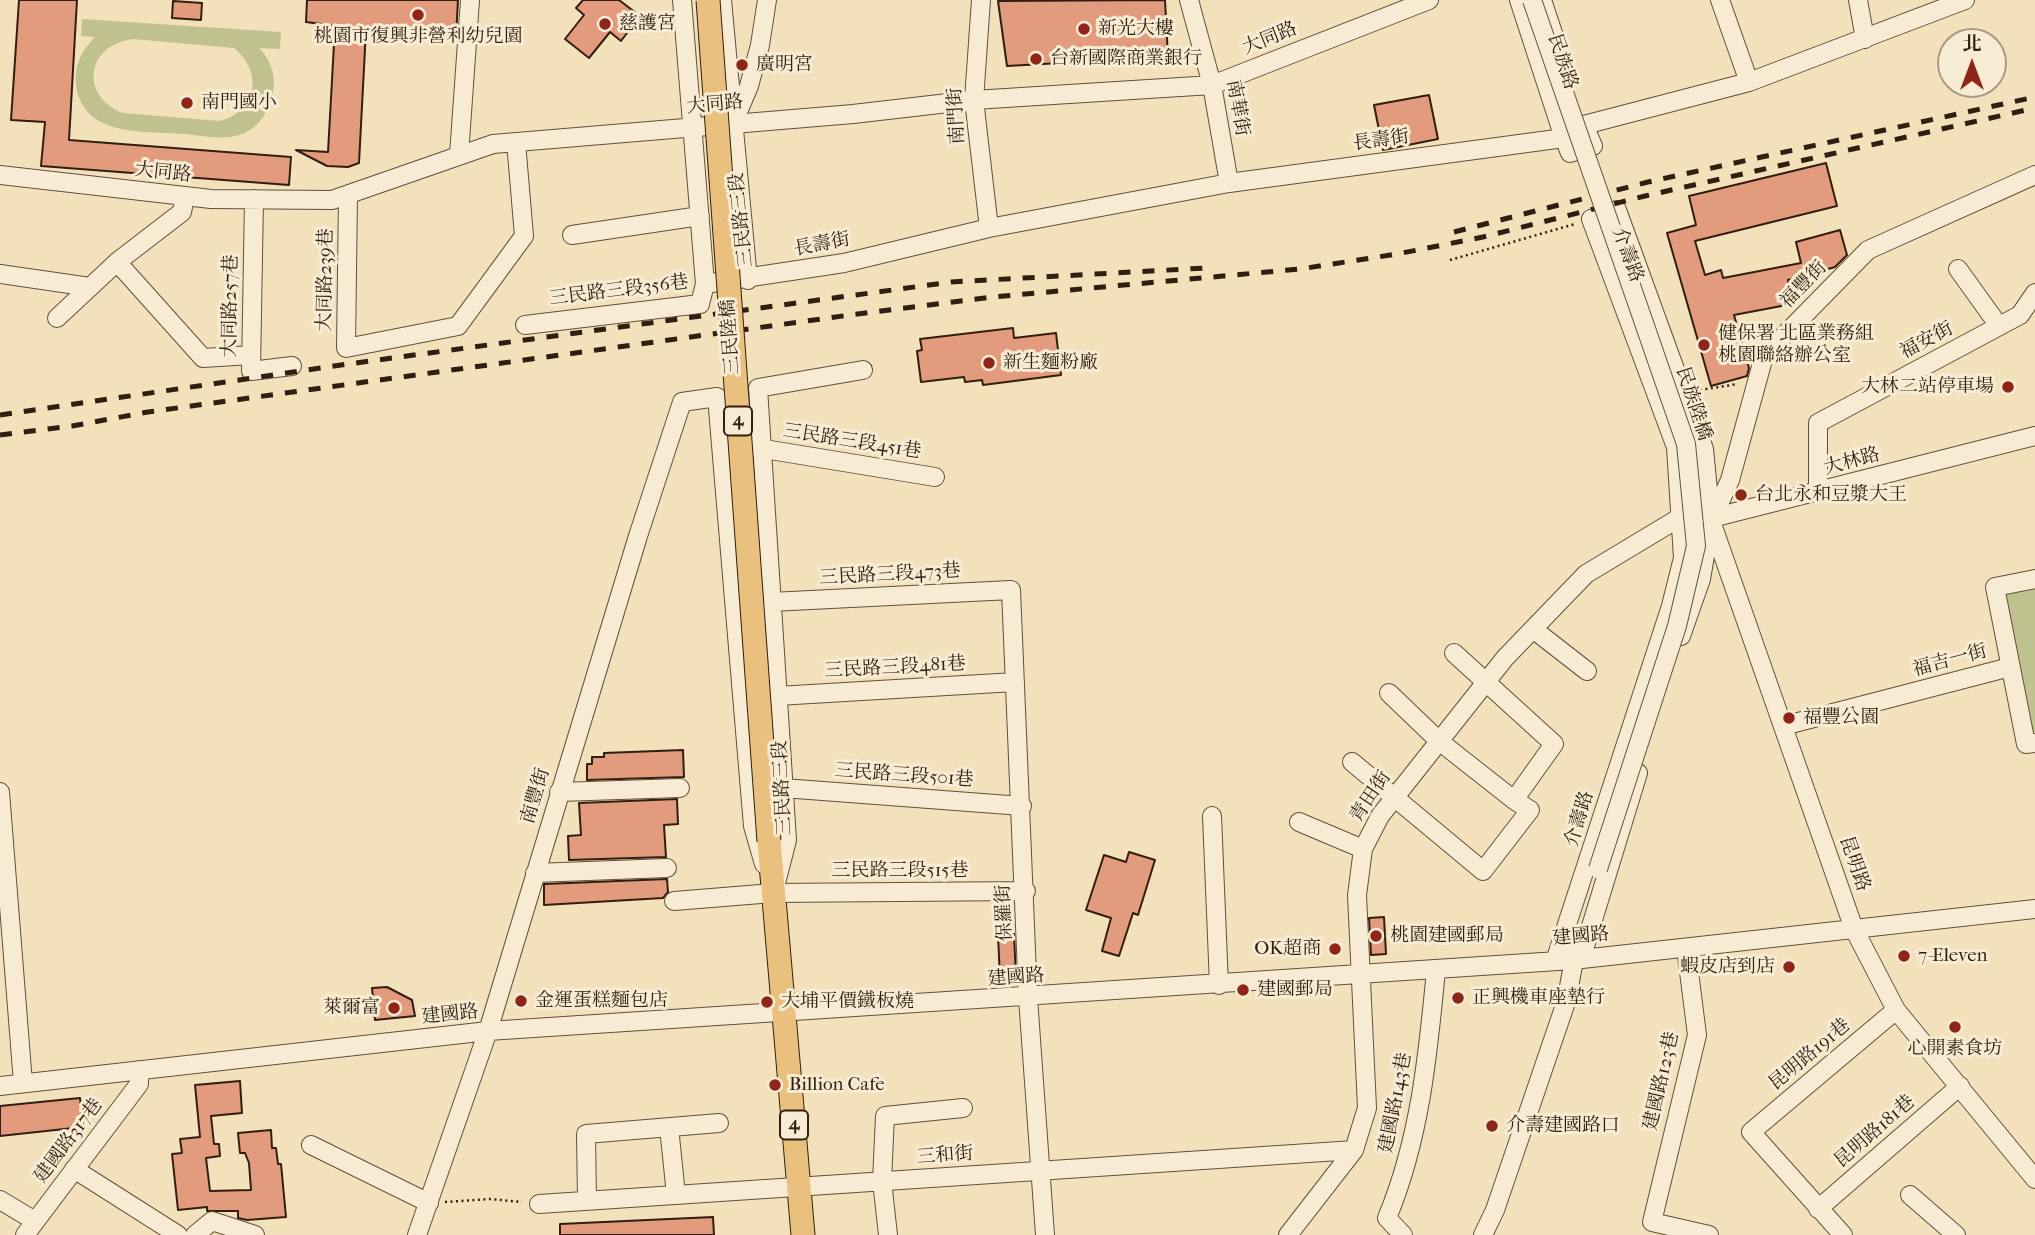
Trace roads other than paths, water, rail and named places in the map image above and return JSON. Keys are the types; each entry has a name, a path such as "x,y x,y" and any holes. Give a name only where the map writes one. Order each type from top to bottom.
{"main road":[{"name":"三民陸橋","path":"708,0 769,841"},
{"name":"三民路三段","path":"769,841 803,1235"}],"street":[{"path":"459,155 470,0"},
{"path":"682,0 705,284"},
{"name":"三民路三段","path":"705,284 748,280 722,0"},
{"path":"732,125 754,66 766,0"},
{"name":"南門街","path":"981,0 974,100 989,228"},
{"name":"南華街","path":"1189,0 1212,85 1229,183"},
{"name":"大同路","path":"0,175 185,197 332,200 493,144 732,125 974,100 1212,85 1429,0"},
{"name":"民族路","path":"1519,0 1564,138"},
{"name":"民族陸橋","path":"1532,0 1686,443 1693,495 1696,546 1677,626 1598,869"},
{"name":"民族路","path":"1542,0 1584,125"},
{"path":"1720,0 1749,82"},
{"path":"1858,0 1865,39"},
{"path":"1584,125 1749,82 1965,0"},
{"name":"長壽街","path":"748,280 844,263 989,228 1229,183 1564,138 1570,153 1593,146 1584,125"},
{"name":"大同路239巷","path":"348,196 346,348 458,326 524,236 516,142"},
{"name":"福豐街","path":"1711,521 1730,480 1764,356 1868,250 2035,175"},
{"path":"57,318 117,262 182,212 185,197"},
{"name":"大同路257巷","path":"254,200 251,371 292,366"},
{"name":"介壽路","path":"1483,1235 1495,1210 1566,1002 1570,960 1683,558 1676,447 1591,219 1617,210 1704,449 1711,521 1701,579 1570,960"},
{"path":"572,235 700,216"},
{"path":"117,262 203,358 251,355"},
{"path":"1958,269 1999,326"},
{"path":"0,274 90,287"},
{"name":"三民路三段356巷","path":"525,325 700,304 705,284"},
{"name":"福安街","path":"1818,493 1818,423 2020,315 2035,293"},
{"name":"三民路三段","path":"773,893 787,840 758,388 863,370"},
{"path":"1656,394 1684,394"},
{"name":"三民路三段","path":"717,397 753,826 773,893"},
{"name":"南豐街","path":"417,1235 488,1031 534,873 682,402 717,397"},
{"name":"大林路","path":"1679,518 1711,521 2035,436"},
{"name":"三民路三段451巷","path":"721,445 761,448 935,477"},
{"name":"青田街","path":"1288,1235 1354,1150 1367,1108 1363,975 1357,895 1363,849 1380,816 1487,681 1586,574 1679,518"},
{"name":"昆明路","path":"1711,521 1854,929 1896,1010 2035,1179"},
{"name":"福吉一街","path":"1783,726 2010,667 1995,587 2035,579"},
{"name":"三民路三段473巷","path":"771,602 1011,590"},
{"name":"保羅街","path":"1011,590 1026,891 1028,998 1045,1235"},
{"path":"1533,629 1587,671"},
{"path":"1454,653 1554,744 1514,800"},
{"path":"2010,667 2026,744 2035,743"},
{"name":"三民路三段481巷","path":"777,696 1015,682"},
{"path":"1352,762 1483,871 1530,810 1439,741 1389,693"},
{"path":"559,792 680,788"},
{"name":"三民路三段501巷","path":"783,788 1022,806"},
{"path":"0,792 23,1083"},
{"path":"1212,816 1219,985"},
{"path":"1299,822 1363,849"},
{"path":"534,873 667,868"},
{"name":"介壽路","path":"1570,960 1598,869"},
{"name":"三民路三段515巷","path":"674,901 773,893 1026,891"},
{"name":"建國路","path":"0,1086 488,1031 1028,998 1570,960 2035,909"},
{"name":"建國路123巷","path":"1651,1222 1697,1035 1686,948"},
{"name":"建國路143巷","path":"1403,1235 1387,1218 1402,1180 1426,1079 1436,970"},
{"name":"昆明路191巷","path":"1818,1209 1751,1132 1896,1010"},
{"name":"建國路317巷","path":"30,1228 139,1084 139,1070"},
{"name":"昆明路181巷","path":"1818,1209 1960,1086"},
{"path":"888,1235 882,1181 885,1116 963,1108"},
{"path":"587,1200 586,1134 719,1123"},
{"path":"669,1128 676,1195"},
{"path":"311,1145 429,1203"},
{"name":"三和街","path":"539,1204 1354,1150"},
{"path":"74,1170 178,1235"},
{"path":"1910,1195 1956,1235"},
{"path":"0,1200 30,1228"},
{"path":"1818,1209 1843,1235"},
{"path":"195,1235 212,1221 256,1235"},
{"path":"1651,1222 1709,1235"}],"railway":[{"path":"1454,232 1648,182 2035,97"},
{"path":"0,435 850,315 993,297 1300,269 1397,254 1483,237 1645,196 2035,108"},
{"path":"0,415 341,365 951,282 1205,268"}],"place":[{"name":"桃園市復興非營利幼兒園","path":"418,15"},
{"name":"慈護宮","path":"605,24"},
{"name":"新光大樓","path":"1084,29"},
{"name":"台新國際商業銀行","path":"1036,59"},
{"name":"廣明宮","path":"742,65"},
{"name":"南門國小","path":"187,103"},
{"name":"健保署 北區業務組 桃園聯絡辦公室","path":"1704,345"},
{"name":"新生麵粉廠","path":"989,363"},
{"name":"大林二站停車場","path":"2008,387"},
{"name":"台北永和豆漿大王","path":"1741,495"},
{"name":"福豐公園","path":"1789,718"},
{"name":"桃園建國郵局","path":"1376,936"},
{"name":"OK超商","path":"1335,949"},
{"name":"7-Eleven","path":"1904,956"},
{"name":"蝦皮店到店","path":"1789,967"},
{"name":"建國郵局","path":"1243,990"},
{"name":"正興機車座墊行","path":"1458,998"},
{"name":"金運蛋糕麵包店","path":"521,1001"},
{"name":"大埔平價鐵板燒","path":"767,1002"},
{"name":"萊爾富","path":"394,1008"},
{"name":"心開素食坊","path":"1955,1027"},
{"name":"Billion Cafe","path":"775,1085"},
{"name":"介壽建國路口","path":"1492,1126"}]}
